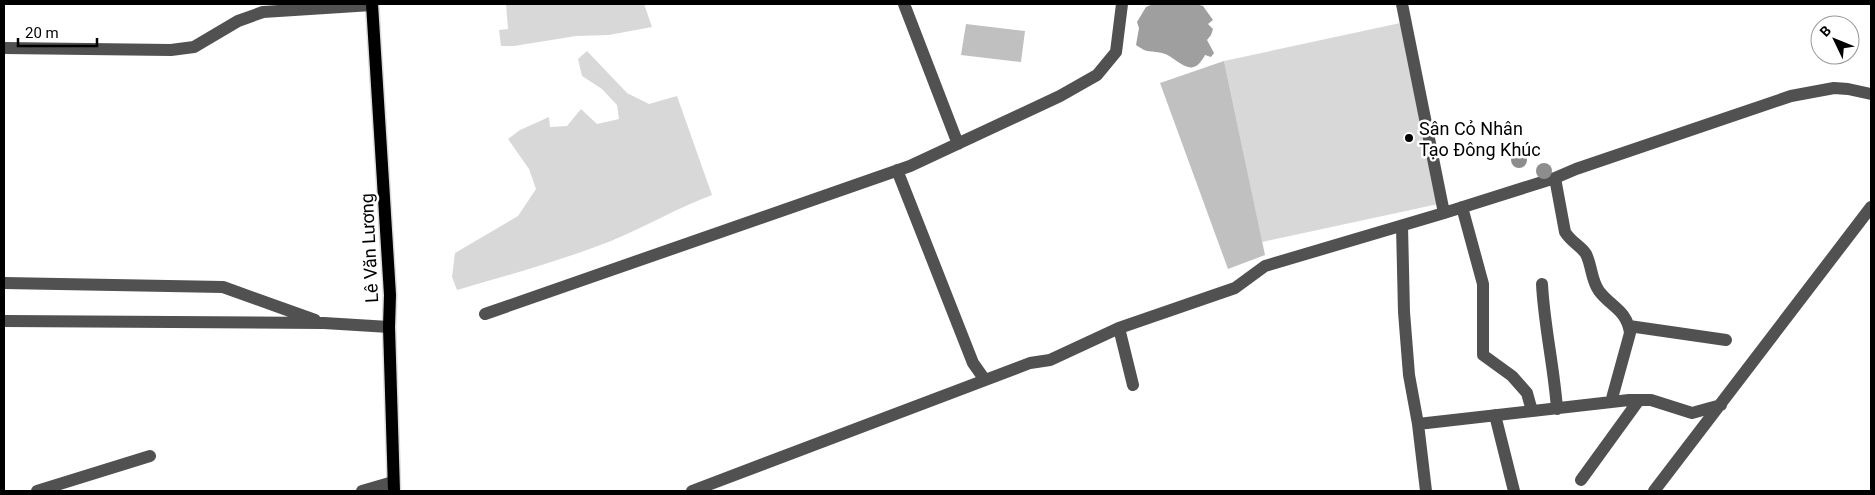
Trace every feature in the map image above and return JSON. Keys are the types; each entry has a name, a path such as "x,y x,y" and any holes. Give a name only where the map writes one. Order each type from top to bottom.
{"main road":[{"name":"Lê Văn Lương","path":"372,4 390,295 393,487"}],"street":[{"path":"4,48 170,50 194,47 238,21 263,12 372,4"},
{"path":"904,4 958,144"},
{"path":"485,314 897,170 958,144 1060,96 1097,75 1116,52 1122,4"},
{"path":"1402,4 1444,214"},
{"path":"692,491 1030,363 1050,360 1119,328 1235,288 1265,266 1444,214 1555,178 1792,96 1834,88 1871,94"},
{"path":"897,170 973,363 985,380"},
{"path":"1555,178 1565,232 1569,239 1586,255 1592,276 1600,291 1626,317 1629,326 1630,333 1611,402"},
{"path":"1462,207 1483,284 1483,355 1512,376 1527,394 1532,411"},
{"path":"1654,491 1871,207"},
{"path":"1402,226 1409,375 1418,424 1426,491"},
{"path":"4,283 222,287 324,323"},
{"path":"1542,284 1543,305 1557,409"},
{"path":"4,321 324,323 389,327"},
{"path":"1629,326 1726,340"},
{"path":"1119,328 1134,385"},
{"path":"1418,424 1639,400 1651,400 1692,413 1721,405"},
{"path":"1582,480 1639,400"},
{"path":"1495,415 1514,491"},
{"path":"37,491 150,456"},
{"path":"362,491 393,487"}],"shaded area":[{"path":"506,4 644,4 652,27 609,35 576,36 514,46 501,46 499,30 508,29"},
{"path":"1153,4 1196,4 1203,6 1213,20 1208,24 1213,29 1207,40 1214,53 1211,57 1205,55 1195,67 1189,67 1184,66 1168,55 1146,51 1136,45 1139,28 1137,22 1146,7"},
{"path":"1405,22 1443,203 1262,242 1224,61"},
{"path":"587,51 627,93 649,104 677,96 712,195 611,241 457,290 452,277 455,253 518,216 536,189 529,169 508,139 520,130 549,117 550,127 567,126 581,109 597,124 619,119 617,105 602,89 582,76 578,59"}],"building":[{"path":"966,24 1025,31 1021,62 961,55"},
{"path":"1224,61 1265,255 1228,269 1160,83"}],"place":[{"name":"Sân Cỏ Nhân Tạo Đông Khúc","path":"1409,138"}]}
